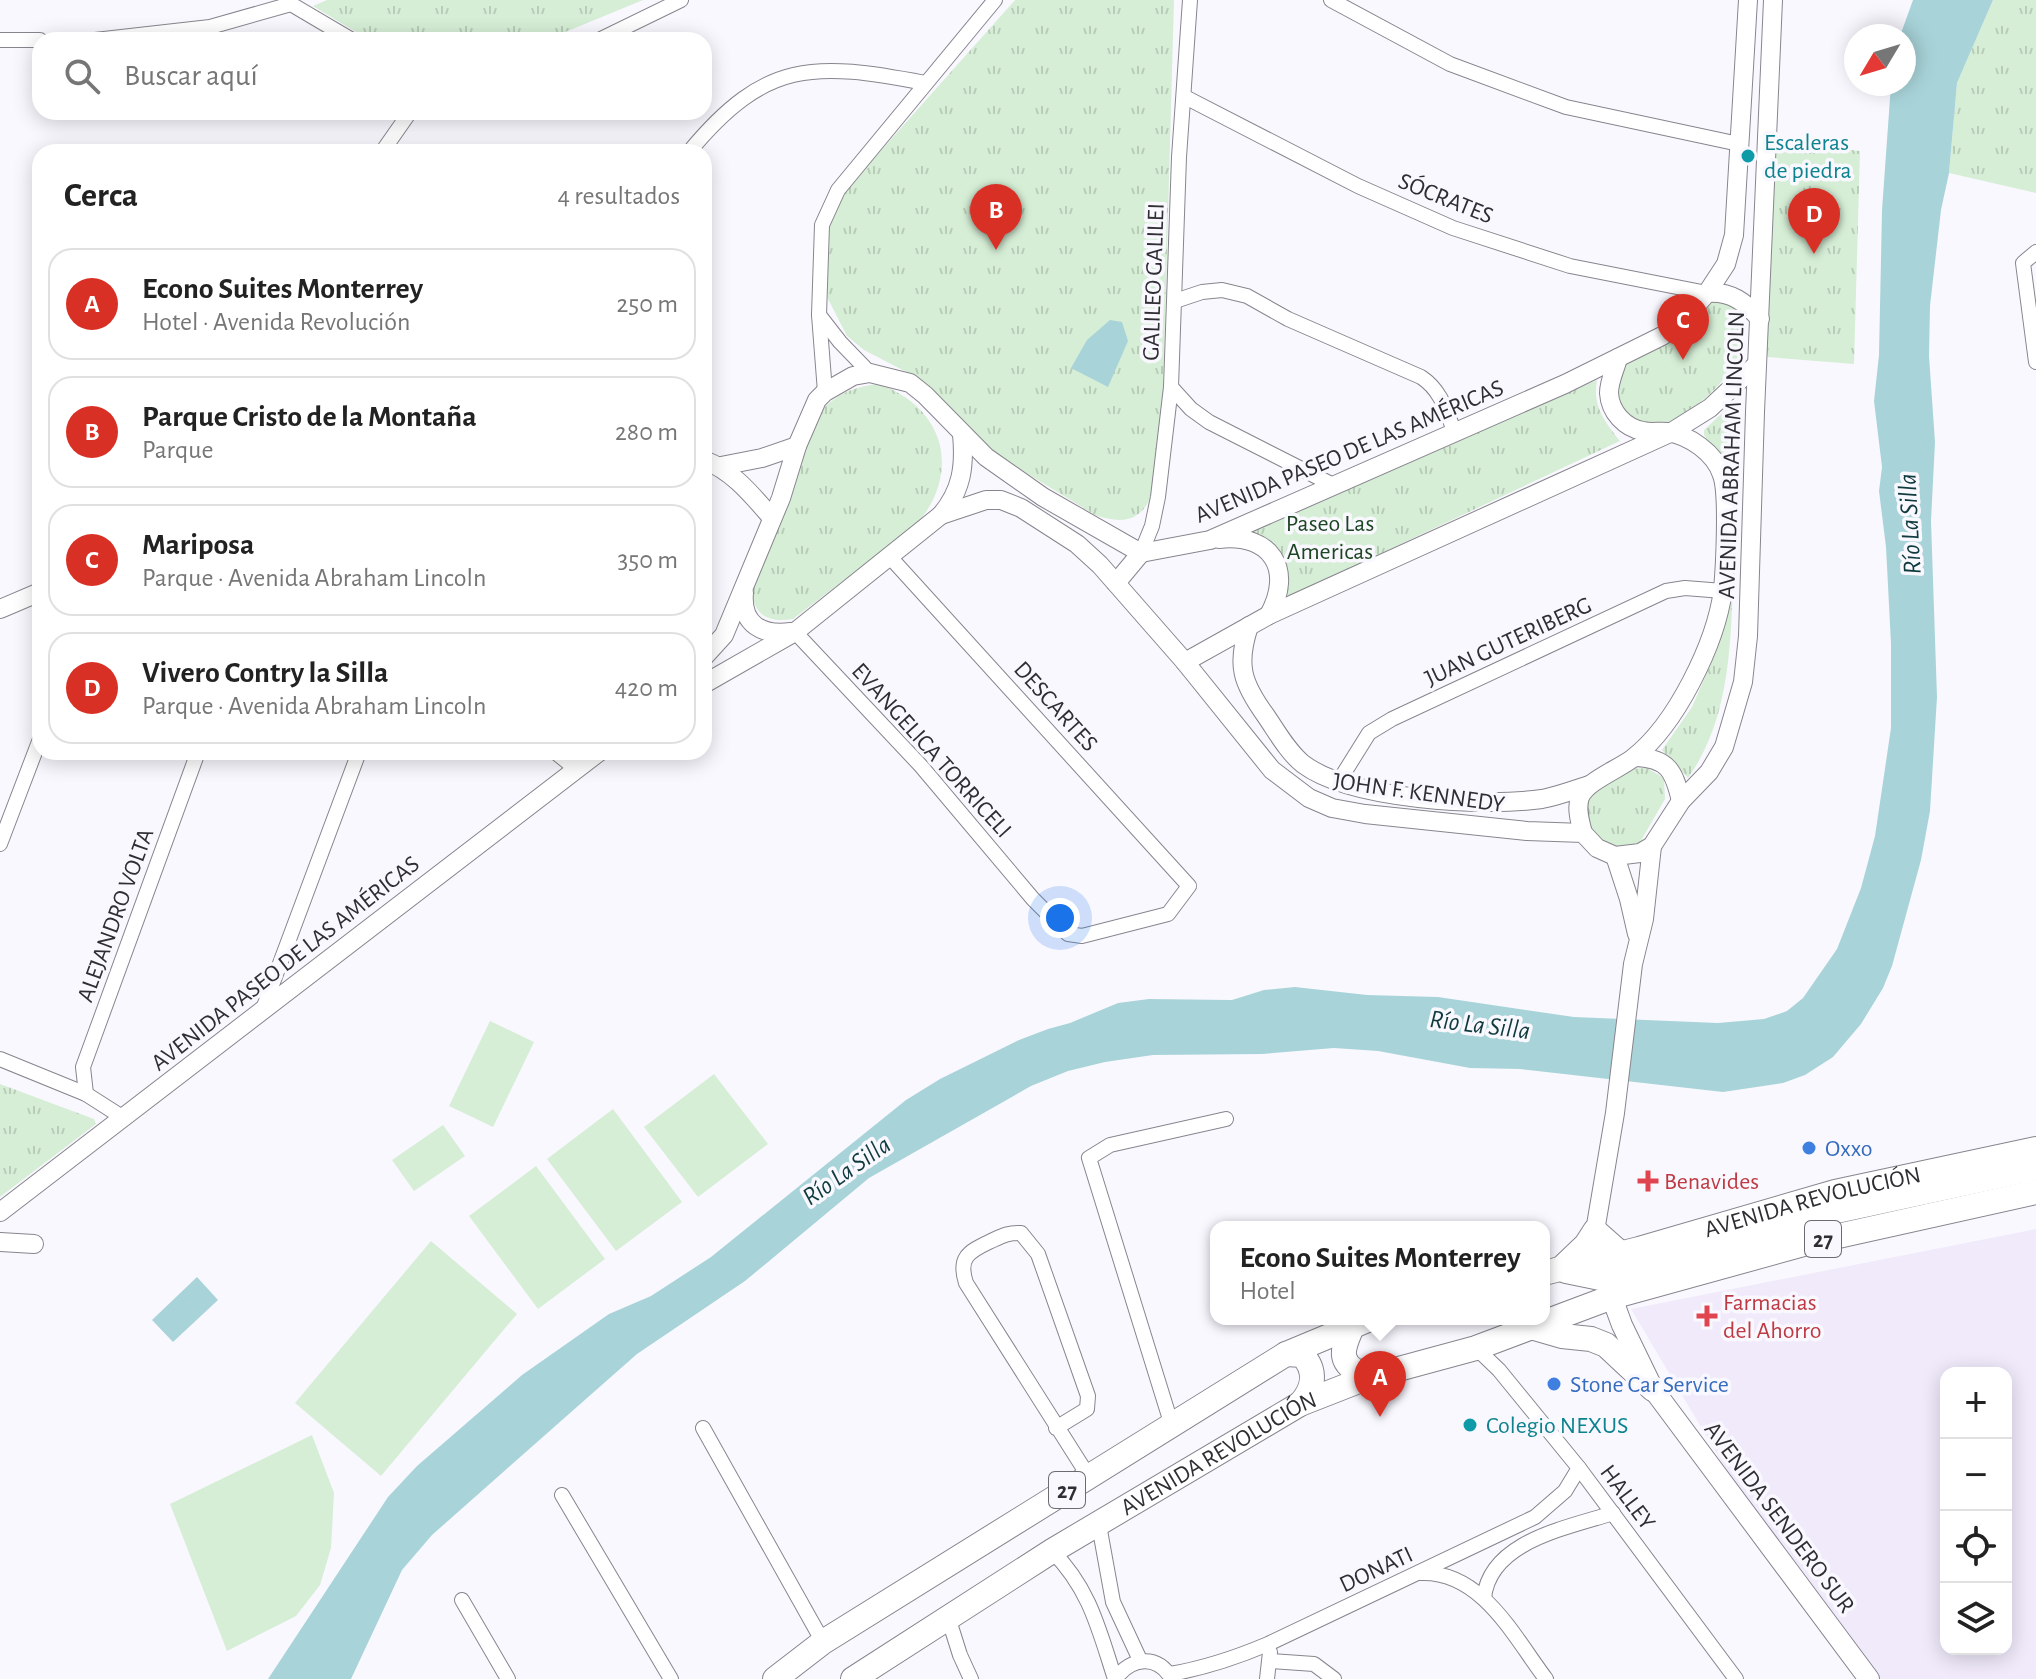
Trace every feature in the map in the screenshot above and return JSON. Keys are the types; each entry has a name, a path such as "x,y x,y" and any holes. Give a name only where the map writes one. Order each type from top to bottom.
{"main road":[{"name":"AVENIDA REVOLUCIÓN","path":"1550,1314 1609,1272 1835,1192 2036,1149"},
{"path":"1552,1271 1572,1274 1609,1272 1656,1262 1832,1212 2036,1168"},
{"name":"AVENIDA REVOLUCIÓN","path":"1609,1272 1811,1242 2036,1192"},
{"path":"1552,1271 1576,1255 1595,1231"},
{"path":"1595,1231 1609,1272"},
{"name":"AVENIDA SENDERO SUR","path":"1609,1272 1627,1336 1653,1389 1869,1679"},
{"name":"AVENIDA REVOLUCIÓN","path":"775,1679 823,1642 1286,1354 1354,1325"},
{"path":"1359,1325 1344,1344 1343,1354 1349,1366 1369,1377"},
{"name":"AVENIDA REVOLUCIÓN","path":"853,1679 1052,1551 1300,1404 1369,1377 1476,1348 1534,1325"},
{"path":"1531,1327 1606,1345 1653,1389"},
{"path":"1286,1354 1302,1355 1312,1373 1310,1391 1300,1404"}],"street":[{"path":"615,32 681,0"},
{"path":"825,392 819,315 822,225 838,190 995,0"},
{"path":"1331,0 1450,64 1566,107 1739,144"},
{"name":"AVENIDA ABRAHAM LINCOLN","path":"1589,785 1635,757 1653,739 1683,697 1707,650 1723,591 1725,490 1722,473 1695,442 1670,433 1642,431 1623,422 1609,397 1618,358 1680,324 1707,293 1726,264 1734,235 1748,0"},
{"name":"AVENIDA ABRAHAM LINCOLN","path":"1652,846 1681,801 1709,772 1724,747 1743,682 1748,636 1773,0"},
{"path":"166,32 210,27 296,2 340,32"},
{"name":"GALILEO GALILEI","path":"1141,553 1152,526 1162,478 1171,387 1188,3"},
{"path":"0,40 32,40"},
{"path":"696,144 731,107 770,82 813,70 862,71 925,83"},
{"name":"SÓCRATES","path":"1185,97 1358,186 1453,228 1570,266 1707,293"},
{"path":"388,144 404,120"},
{"path":"2036,252 2023,263 2036,362"},
{"path":"1175,301 1202,292 1222,290 1247,296 1288,319 1432,384 1454,431"},
{"path":"1707,293 1717,292 1739,299 1760,319"},
{"path":"819,315 870,373"},
{"name":"AVENIDA PASEO DE LAS AMÉRICAS","path":"1141,553 1210,540 1618,358"},
{"path":"941,515 986,500 1001,500 1021,508 1077,544 1116,583 1185,662 1269,615 1670,433 1710,408 1757,364"},
{"path":"712,648 724,635 744,590 817,400 853,376 870,373 910,383 986,457 1043,497 1141,553 1116,583"},
{"path":"1171,387 1191,409 1209,422 1333,485"},
{"path":"712,679 795,632 941,515 960,486 964,455 962,434"},
{"path":"713,463 762,458 797,446"},
{"path":"713,463 748,490 772,518"},
{"path":"1210,540 1243,539 1256,543 1269,553 1279,568 1281,585 1269,615"},
{"name":"DESCARTES","path":"890,557 1189,886"},
{"name":"JUAN GUTERIBERG","path":"1339,781 1369,733 1392,719 1666,591 1685,588 1723,591"},
{"path":"744,590 743,600 756,626 765,633 795,632"},
{"path":"0,609 32,595"},
{"name":"JOHN F. KENNEDY","path":"1249,626 1244,641 1242,669 1251,695 1304,765 1366,790 1440,800 1522,801 1546,798 1589,785"},
{"name":"EVANGELICA TORRICELI","path":"795,632 921,766 1033,899 1068,934 1082,936 1168,914 1189,886"},
{"name":"JOHN F. KENNEDY","path":"1185,662 1272,770 1309,798 1332,808 1527,831 1583,833"},
{"path":"1635,757 1649,758 1665,765 1672,772 1681,801"},
{"path":"0,844 32,760"},
{"name":"ALEJANDRO VOLTA","path":"86,1094 83,1067 195,760"},
{"path":"263,1010 356,760"},
{"path":"565,760 576,769"},
{"name":"AVENIDA PASEO DE LAS AMÉRICAS","path":"0,1212 588,760"},
{"path":"1589,785 1580,796 1578,807 1583,833 1597,848 1615,856 1640,853 1652,846"},
{"path":"1595,1231 1615,1113 1633,964 1644,919 1652,846"},
{"path":"1615,856 1638,938"},
{"path":"0,1059 86,1094 122,1117"},
{"path":"1172,1426 1089,1158 1110,1145 1226,1119"},
{"path":"1056,1428 1087,1409 1088,1396 1038,1254 1021,1233 1009,1232 969,1251 964,1261 966,1283 1056,1428 1089,1477"},
{"path":"0,1242 34,1244"},
{"name":"HALLEY","path":"1476,1348 1508,1380 1579,1468 1736,1679"},
{"path":"703,1428 823,1642"},
{"name":"DONATI","path":"1171,1677 1202,1669 1268,1644 1535,1517 1565,1491 1579,1468"},
{"path":"562,1495 671,1679"},
{"path":"1484,1598 1486,1582 1492,1570 1514,1550 1554,1532 1613,1513"},
{"path":"1099,1525 1113,1602 1140,1660"},
{"path":"1052,1551 1075,1576 1092,1606 1115,1679 1129,1665 1140,1660 1152,1662 1171,1677"},
{"path":"1418,1573 1452,1577 1484,1598 1546,1679"},
{"path":"462,1600 508,1679"},
{"path":"948,1617 971,1679"},
{"path":"1267,1679 1271,1661 1268,1644"},
{"path":"1271,1661 1314,1664 1334,1679"}],"shaded area":[{"path":"2036,1229 2036,1679 1881,1679 1727,1471 1631,1309"}],"green space":[{"path":"327,0 643,0 565,32 356,32 313,6"},
{"path":"1015,0 1174,0 1161,468 1147,504 1141,512 1123,520 1095,515 997,455 916,377 864,350 847,336 828,299 826,232 844,192"},
{"path":"1993,0 2036,0 2036,193 1949,173 1957,83"},
{"path":"1774,141 1860,151 1854,364 1767,357"},
{"path":"1722,299 1742,308 1745,323 1739,354 1722,381 1699,403 1665,423 1646,426 1630,418 1619,408 1616,380 1624,365 1691,325 1708,304"},
{"name":"Paseo Las Americas","path":"1597,380 1598,406 1620,441 1288,597 1283,566 1268,545 1251,530"},
{"path":"879,384 901,395 919,409 932,425 940,444 942,463 939,484 930,505 916,525 793,619 769,618 758,610 751,587 820,412 846,392"},
{"path":"1734,402 1738,403 1739,410 1727,669 1714,726 1688,778 1662,750 1692,707 1716,652 1727,613 1726,466 1704,435 1704,430"},
{"path":"1647,768 1664,778 1665,799 1635,851 1595,839 1587,825 1581,800 1628,769"},
{"path":"490,1021 534,1042 493,1127 449,1106"},
{"path":"714,1074 768,1144 698,1197 644,1127"},
{"path":"0,1084 94,1119 96,1124 0,1197"},
{"path":"613,1109 682,1202 616,1251 547,1159"},
{"path":"443,1125 465,1156 414,1191 392,1160"},
{"path":"536,1166 605,1259 538,1309 469,1216"},
{"path":"431,1241 517,1314 381,1476 295,1403"},
{"path":"312,1435 334,1493 331,1548 320,1585 296,1616 227,1651 170,1504"}],"water":[{"name":"Río La Silla","path":"1913,0 1993,0 1957,83 1949,173 1941,210 1930,306 1929,356 1935,442 1931,521 1937,697 1930,811 1921,860 1892,966 1883,988 1861,1024 1833,1057 1805,1075 1783,1083 1723,1092 1520,1069 1470,1068 1378,1051 1334,1048 1262,1054 1153,1055 1068,1071 1031,1086 869,1178 745,1281 637,1354 432,1535 402,1570 351,1679 268,1679 388,1497 417,1466 522,1375 609,1314 651,1296 711,1257 906,1100 940,1079 1019,1040 1118,1003 1149,999 1232,1000 1264,990 1295,987 1367,995 1438,997 1574,1017 1718,1023 1764,1019 1787,1011 1803,998 1837,949 1861,888 1875,836 1891,728 1891,644 1886,547 1879,491 1882,467 1874,401 1879,355 1882,210 1890,96 1916,96 1916,24 1904,24"},
{"path":"1110,320 1122,322 1128,341 1108,387 1071,368 1087,340"},
{"path":"197,1277 218,1300 173,1342 152,1320"}],"place":[{"name":"Escaleras de piedra","path":"1748,156"},
{"name":"Parque Cristo de la Montaña","path":"996,250"},
{"name":"Vivero Contry la Silla","path":"1814,254"},
{"name":"Mariposa","path":"1683,360"},
{"name":"Oxxo","path":"1809,1148"},
{"name":"Benavides","path":"1648,1181"},
{"name":"Farmacias del Ahorro","path":"1707,1316"},
{"name":"Stone Car Service","path":"1554,1384"},
{"name":"Econo Suites Monterrey","path":"1380,1417"},
{"name":"Colegio NEXUS","path":"1470,1425"}]}
